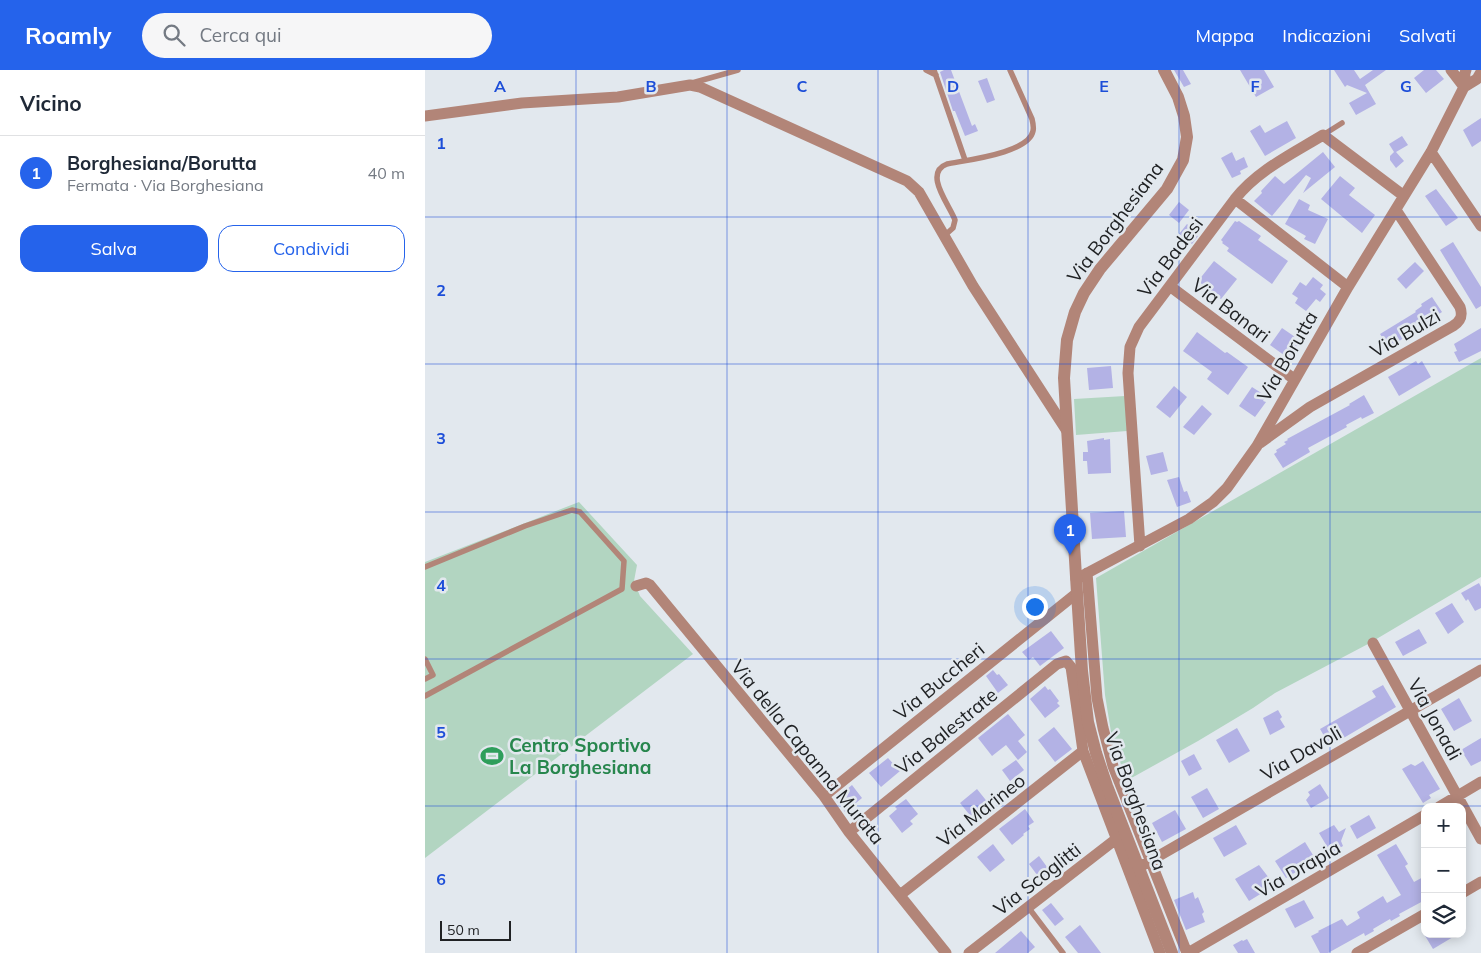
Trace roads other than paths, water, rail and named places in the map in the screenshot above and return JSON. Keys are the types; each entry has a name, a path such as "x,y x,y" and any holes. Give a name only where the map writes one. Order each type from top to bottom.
{"street":[{"name":"Via Borghesiana","path":"1165,70 1185,116 1187,137 1184,155 1178,171 1167,189 1100,269 1087,287 1077,306 1069,330 1065,351 1064,396 1081,576 1107,768 1121,836 1145,864 1188,953"},
{"path":"1451,70 1464,87"},
{"name":"Via Borutta","path":"1081,576 1189,520 1213,502 1231,482 1257,446 1348,287 1431,152 1464,87 1466,70"},
{"name":"Via Borutta","path":"1464,87 1477,79 1481,72"},
{"path":"425,116 522,103 618,96 686,84 700,87 911,184 919,192 973,286 1067,431"},
{"path":"1323,135 1404,196"},
{"name":"Via Badesi","path":"1140,546 1128,373 1133,340 1139,327 1171,287 1235,199 1258,176 1323,135"},
{"path":"1431,152 1481,226"},
{"path":"1235,199 1348,287"},
{"name":"Via Bulzi","path":"1257,446 1310,407 1453,326 1460,320 1462,313 1460,307 1396,210"},
{"name":"Via Banari","path":"1171,287 1294,379"},
{"name":"Via Borghesiana","path":"1081,576 1077,593 1088,722 1145,864 1173,953"},
{"name":"Via della Capanna Murata","path":"636,586 646,583 650,585 824,796 849,832 946,953"},
{"name":"Via Buccheri","path":"824,796 1077,593"},
{"name":"Via Jonadi","path":"1373,643 1481,839"},
{"name":"Via Borghesiana","path":"1066,661 1071,667 1083,751 1121,836 1160,953"},
{"name":"Via Balestrate","path":"849,832 1057,664 1066,661"},
{"name":"Via Davoli","path":"1145,864 1481,670"},
{"name":"Via Marineo","path":"900,895 1083,751"},
{"path":"1446,803 1481,782"},
{"name":"Via Drapia","path":"1188,953 1421,817"},
{"name":"Via Scoglitti","path":"969,953 1121,836"},
{"path":"1466,891 1481,882"},
{"path":"1357,953 1421,916"}],"lane":[{"path":"686,84 738,70"},
{"path":"926,70 935,73 965,160"},
{"path":"944,236 953,228 955,220 938,184 936,174 939,168 944,165 1016,148 1031,136 1033,128 1032,119 1010,70"},
{"path":"1323,135 1342,123"},
{"path":"425,567 525,526 572,510 580,512 624,561 622,589"},
{"path":"425,696 622,589 636,586"},
{"path":"425,659 433,675 425,679"},
{"path":"1028,907 1063,953"}],"place":[{"name":"Borghesiana/Borutta","path":"1070,555"},
{"name":"Centro Sportivo La Borghesiana","path":"492,756"}]}
